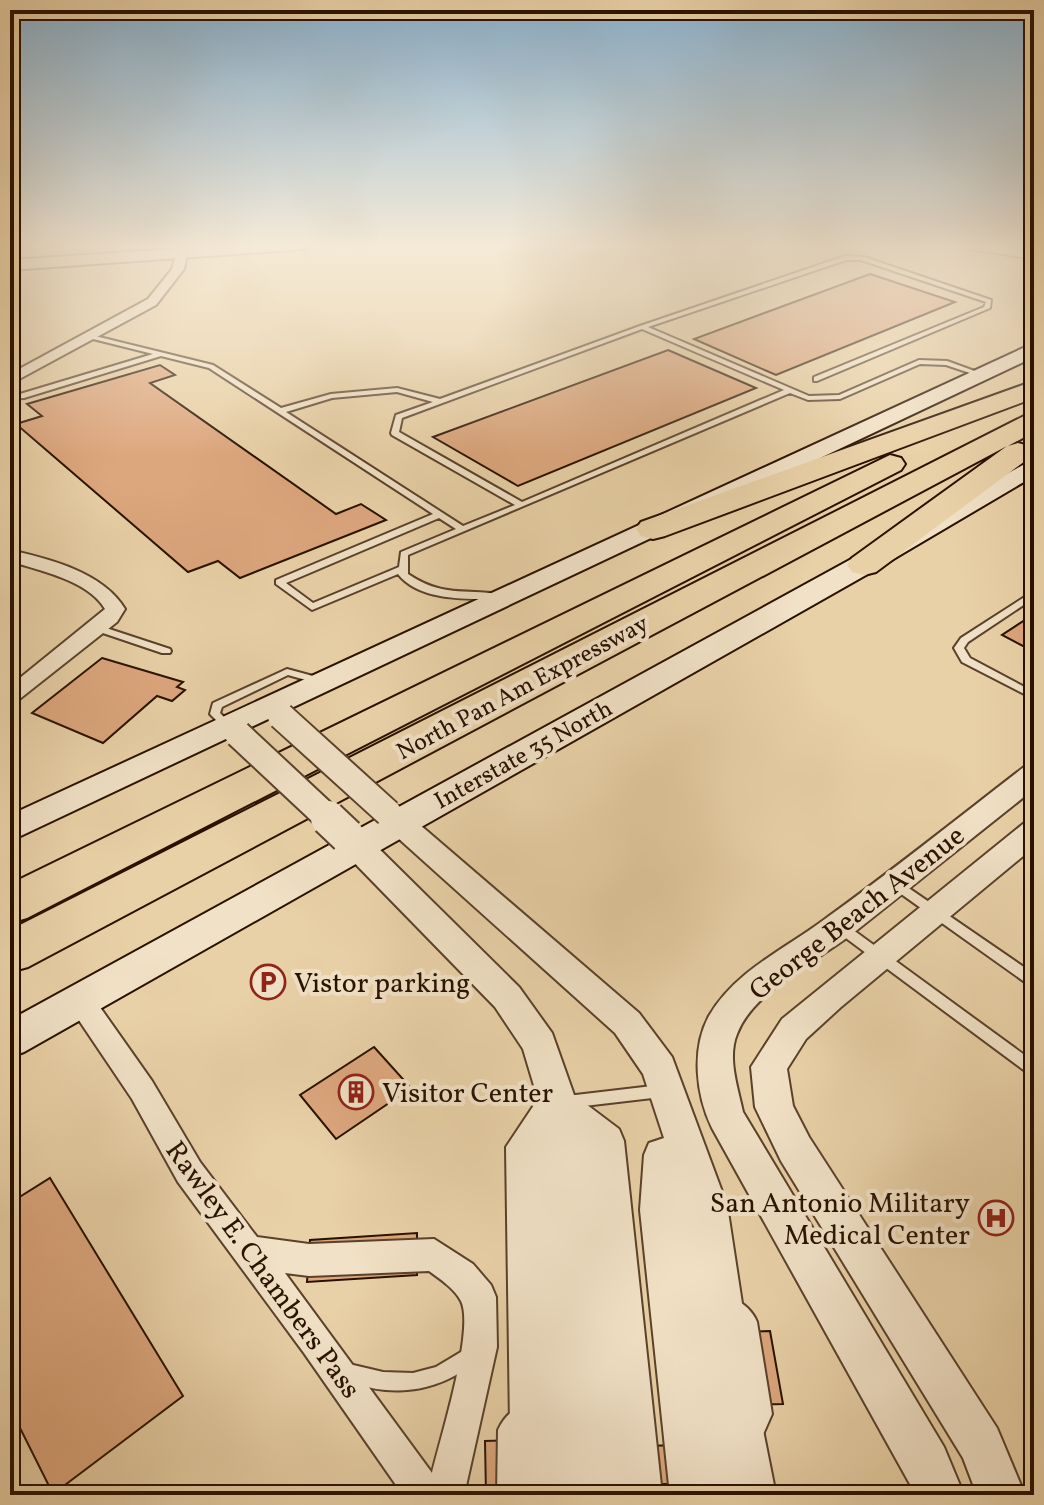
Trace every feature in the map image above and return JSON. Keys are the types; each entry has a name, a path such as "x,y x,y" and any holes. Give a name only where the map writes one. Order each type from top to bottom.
{"highway":[{"path":"653,529 1034,390"},
{"name":"North Pan Am Expressway","path":"10,905 1034,390"},
{"name":"North Pan Am Expressway","path":"10,953 1034,420"},
{"path":"864,565 1034,440"}],"main road":[{"path":"10,829 233,730 268,703 323,682 514,596 1034,349"},
{"name":"Interstate 35 North","path":"10,1040 393,818 864,565 1034,466"}],"street":[{"path":"10,380 131,315"},
{"path":"10,555 76,578 108,597 115,609 97,628 10,696"},
{"path":"268,703 393,818 627,1023 659,1068 707,1205 719,1293 569,1495"},
{"path":"233,730 352,841 507,997 539,1044 558,1102 548,1143 640,1397 694,1495"},
{"name":"George Beach Avenue","path":"940,1495 927,1464 725,1116 715,1063 721,1028 741,1000 767,975 839,926 1034,774"},
{"name":"George Beach Avenue","path":"1001,1495 981,1444 795,1149 774,1107 769,1067 794,1029 878,956 1034,831"},
{"name":"Rawley E. Chambers Pass","path":"80,1001 142,1090 189,1172 425,1495"},
{"path":"638,1495 640,1397 666,1091"},
{"path":"558,1102 605,1141 640,1397 604,1495"},
{"path":"246,1249 269,1256 309,1260 434,1255 461,1275 479,1297 480,1347 445,1495"},
{"path":"640,1397 741,1482"},
{"path":"535,1495 640,1397"}],"lane":[{"path":"522,505 395,433 399,417 677,315"},
{"path":"817,379 970,315"},
{"path":"642,327 808,398 840,397 930,360 978,374"},
{"path":"91,337 211,366 462,529"},
{"path":"10,397 165,353"},
{"path":"280,411 331,396 397,390 441,402"},
{"path":"514,596 447,596 420,588 403,575 404,554 790,390"},
{"path":"404,568 312,607 279,582 439,515"},
{"path":"1034,594 964,640 959,648 966,660 1034,696"},
{"path":"97,628 166,651"},
{"path":"894,883 1034,981"},
{"path":"839,926 1034,1070"},
{"path":"558,1102 666,1091"},
{"path":"719,1293 749,1322 763,1414 741,1482"},
{"path":"335,1368 369,1379 406,1385 451,1371 480,1347"},
{"path":"506,1495 507,1430 640,1397"}],"building":[{"path":"758,315 923,315 776,375 694,339"},
{"path":"668,350 756,388 518,486 433,437"},
{"path":"160,365 175,375 150,383 336,514 361,504 386,520 240,578 218,561 188,572 16,424 42,416 27,404"},
{"path":"1034,614 1033,656 1025,651 1029,649 1002,635"},
{"path":"102,658 183,682 177,687 185,690 172,701 157,696 103,743 32,713"},
{"name":"Visitor Center","path":"374,1047 411,1088 336,1139 300,1095"},
{"path":"50,1178 183,1396 53,1494 10,1408 10,1203"},
{"path":"417,1233 417,1275 307,1282 310,1240"},
{"path":"770,1331 783,1404 747,1405 735,1332"},
{"path":"519,1440 521,1495 486,1495 485,1441"},
{"path":"677,1445 681,1484 651,1484 647,1446"}],"place":[{"name":"Vistor parking","path":"268,982"},
{"name":"Visitor Center","path":"356,1092"},
{"name":"San Antonio Military Medical Center","path":"996,1218"}]}
